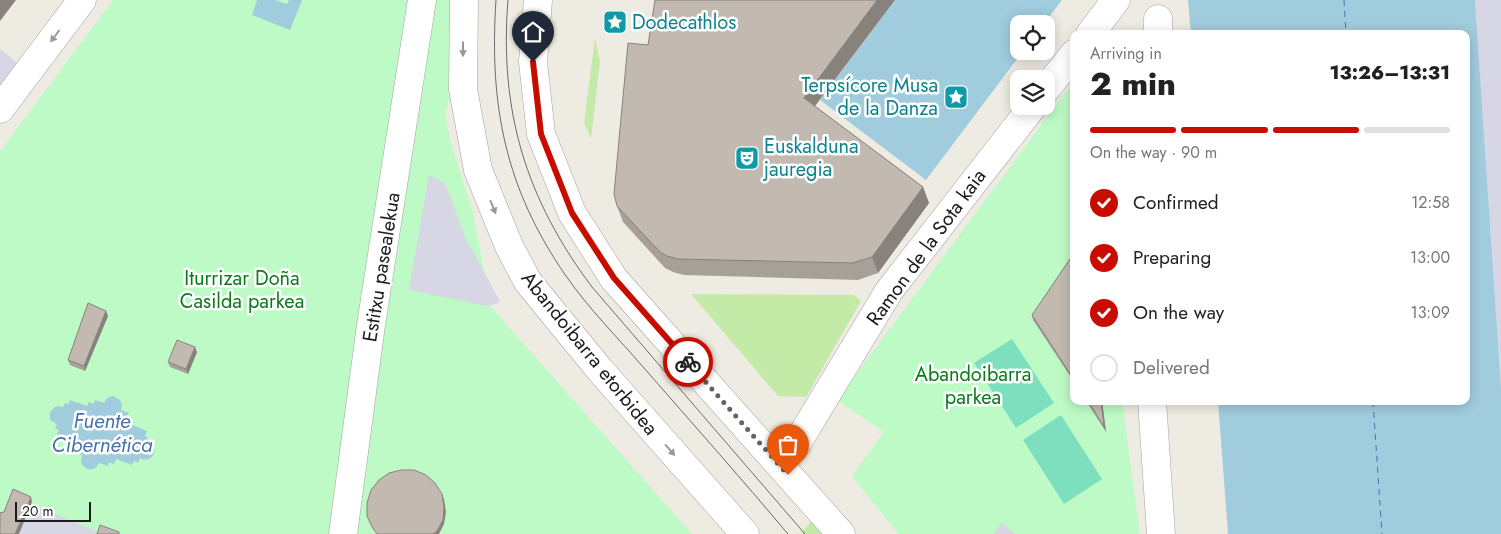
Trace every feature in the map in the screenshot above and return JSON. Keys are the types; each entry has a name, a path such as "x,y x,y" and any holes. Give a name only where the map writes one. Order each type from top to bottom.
{"street":[{"path":"0,110 82,0"},
{"name":"Estitxu pasealekua","path":"343,534 371,325 422,0"},
{"name":"Abandoibarra etorbidea","path":"464,0 463,89 478,170 509,246 528,282 600,370 745,534"},
{"path":"538,0 533,62 541,134 572,213 614,278 842,534"},
{"path":"1093,30 1116,0"},
{"path":"1055,78 1070,59"},
{"name":"Ramon de la Sota kaia","path":"796,445 888,291 1026,115"},
{"path":"1152,405 1161,534"}],"green space":[{"name":"Iturrizar Doña Casilda parkea","path":"113,0 455,0 454,87 445,112 450,140 473,213 491,307 692,534 0,534 0,151"},
{"path":"595,38 600,62 591,138 584,123"},
{"name":"Abandoibarra parkea","path":"1070,86 1070,405 1123,405 1140,534 1015,534 1001,524 993,534 898,534 852,476 884,432 837,400 1049,115 1055,115 1055,107"},
{"path":"691,294 854,295 861,301 806,397 778,396"},
{"path":"1012,339 1054,403 1016,428 974,363"},
{"path":"1061,415 1102,479 1064,504 1023,440"},
{"path":"813,519 827,534 801,534"}],"shaded area":[{"path":"1475,0 1501,0 1501,388"},
{"path":"0,49 28,72 0,110"},
{"path":"429,175 445,183 466,239 500,301 496,304 487,306 409,290"},
{"path":"31,504 101,533 101,534 17,534"},
{"path":"1001,523 1015,534 993,534"}],"water":[{"path":"257,0 275,0 287,4 289,0 302,0 290,30 252,15"},
{"path":"895,0 1062,0 1051,15 1010,15 1010,60 1016,60 926,180 820,100"},
{"path":"1188,0 1475,0 1501,388 1501,534 1228,534 1218,405 1470,405 1470,30 1191,30"},
{"name":"Fuente Cibernética","path":"113,396 120,400 121,410 129,413 127,418 131,420 130,424 147,431 145,436 148,438 147,442 153,446 154,454 148,459 140,458 138,463 134,461 132,465 116,459 114,464 109,462 108,466 99,463 95,468 88,469 81,463 82,455 74,452 76,447 71,446 73,441 57,434 59,430 55,428 57,424 50,420 50,412 56,406 63,407 65,403 69,404 70,400 87,406 89,402 94,404 95,400 104,403 107,398"}],"building":[{"name":"Euskalduna jauregia","path":"655,0 877,0 804,98 923,187 872,257 852,263 678,259 660,252 617,206 614,194 628,43 648,45"},
{"path":"1070,259 1070,374 1032,315"},
{"path":"88,303 106,311 84,366 68,360"},
{"path":"177,340 195,347 186,369 168,362"},
{"path":"1090,405 1101,405 1104,427"},
{"path":"401,470 414,470 426,475 435,483 442,494 443,520 437,531 433,534 377,534 372,527 367,516 367,503 371,490 379,480 389,473"},
{"path":"13,489 31,497 15,534 0,534 0,513 4,512"},
{"path":"100,525 119,532 119,534 97,534"}],"ferry route":[{"path":"1344,0 1346,30"},
{"path":"1373,405 1382,534"}],"tram line":[{"path":"496,0 495,75 499,110 515,178 528,211 545,243 566,276 594,312 788,534"},
{"path":"508,0 506,41 508,79 513,116 522,152 534,187 550,221 569,254 592,287 805,534"}],"way so far":[{"path":"688,362 788,475"}],"place":[{"name":"Dodecathlos","path":"615,22"},
{"name":"Terpsícore Musa de la Danza","path":"956,97"},
{"name":"Euskalduna jauregia","path":"747,158"}],"route":[{"path":"533,62 541,134 572,213 614,278 688,362"}]}
